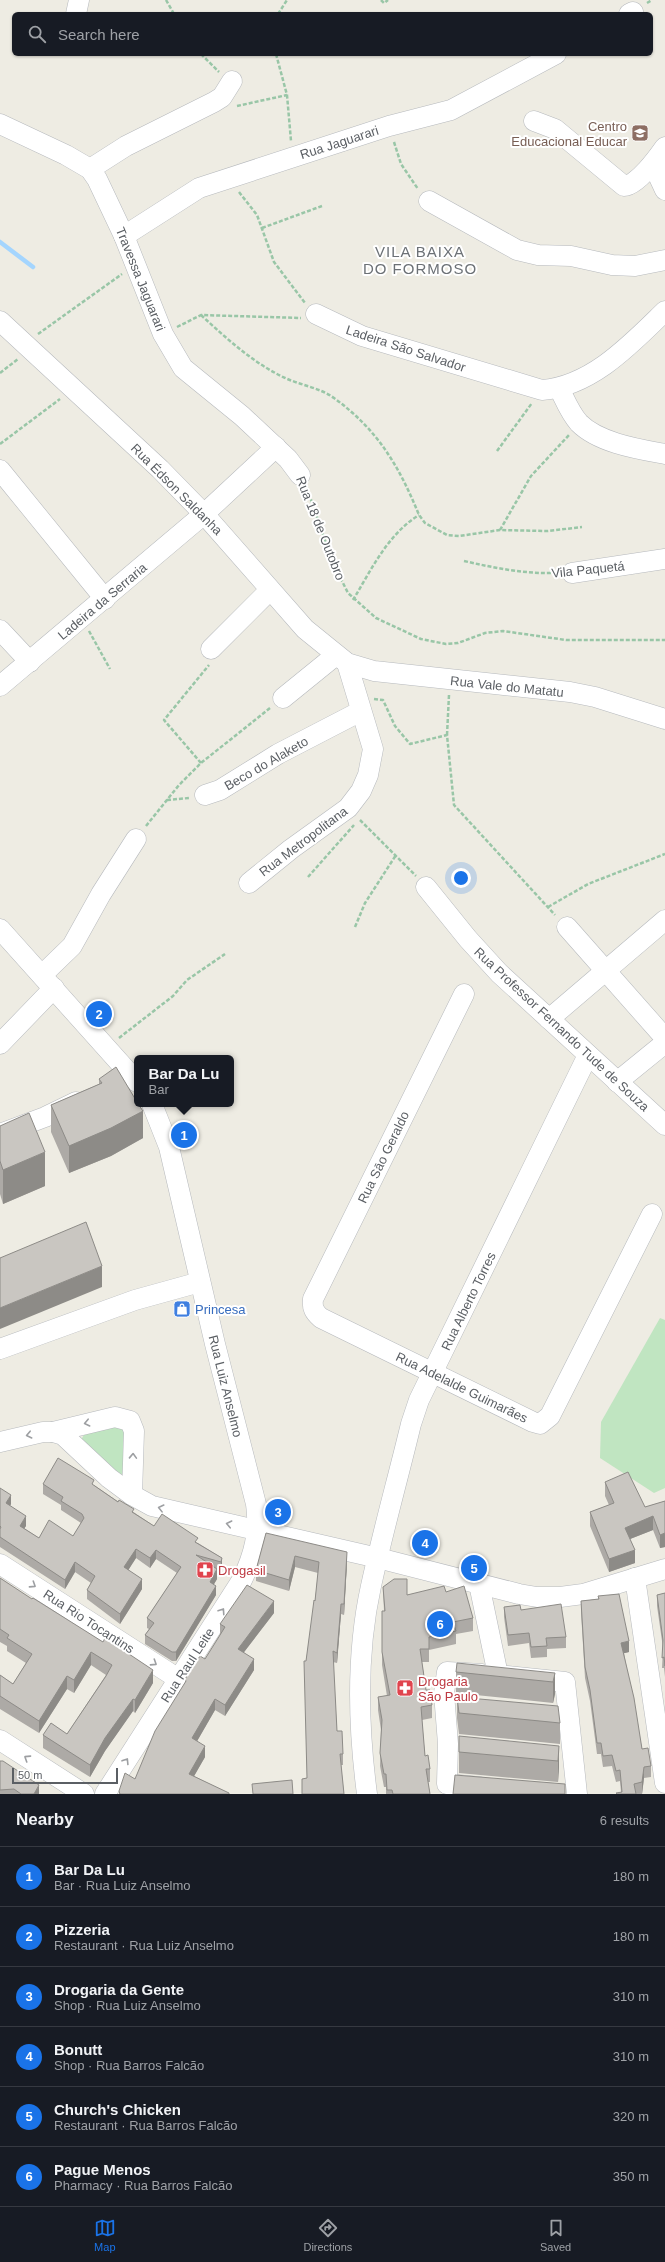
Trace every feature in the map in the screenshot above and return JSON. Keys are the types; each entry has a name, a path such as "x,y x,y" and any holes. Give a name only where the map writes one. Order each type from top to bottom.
{"street":[{"path":"76,12 79,0"},
{"name":"Rua Jaguarari","path":"124,236 191,193 232,177 389,126 451,110 552,56"},
{"path":"90,169 126,146 214,102 222,97 232,82"},
{"path":"534,120 555,129 624,186 630,186 661,152"},
{"name":"Travessa Jaguarari","path":"0,124 66,155 90,169 97,179 124,236 164,334 183,368 242,416 276,447"},
{"path":"661,152 656,168 663,182"},
{"path":"429,201 517,250 528,254 571,256 612,265 635,266 665,260"},
{"path":"665,311 615,357 593,371 550,389 580,424 595,434 608,439 665,454"},
{"name":"Ladeira São Salvador","path":"316,314 357,334 381,342 550,389"},
{"name":"Rua Édson Saldanha","path":"0,321 160,469 204,514 305,629 342,659"},
{"name":"Rua 18 de Outobro","path":"276,447 300,475"},
{"name":"Ladeira da Serraria","path":"0,686 204,514 276,447"},
{"path":"0,470 105,599"},
{"name":"Vila Paquetá","path":"572,573 665,559"},
{"path":"211,649 270,590"},
{"path":"0,630 30,662"},
{"path":"283,698 342,659"},
{"name":"Rua Vale do Matatu","path":"342,659 374,671 570,692 595,697 665,719"},
{"name":"Rua Metropolitana","path":"249,883 348,808 360,792 368,775 374,749 359,703 342,659"},
{"name":"Beco do Alaketo","path":"206,795 220,790 359,703"},
{"path":"0,1044 48,982 72,946 101,894 136,839"},
{"name":"Rua Professor Fernando Tude de Souza","path":"426,887 468,939 499,973 665,1125"},
{"path":"549,1019 607,972 665,920"},
{"path":"566,927 665,1038"},
{"path":"4,941 48,982 134,1078"},
{"name":"Rua Sāo Geraldo","path":"321,1318 312,1306 313,1299 464,994"},
{"path":"617,1082 665,1043"},
{"name":"Rua Alberto Torres","path":"367,1794 361,1748 360,1702 365,1623 371,1586 411,1424 420,1400 588,1055"},
{"path":"106,1079 124,1066"},
{"path":"0,1134 65,1108 89,1092"},
{"name":"Rua Luiz Anselmo","path":"153,1107 168,1147 200,1282 256,1504 258,1531"},
{"name":"Rua Adelalde Guimarães","path":"321,1318 433,1374 540,1424 546,1421 652,1214"},
{"path":"0,1349 135,1300 200,1282"},
{"path":"0,1442 53,1432 115,1417 130,1421 134,1431 132,1495"},
{"path":"53,1432 63,1435 110,1478 132,1495 152,1506 378,1558 519,1594 560,1597 584,1594 665,1569"},
{"name":"Rua Raul Leite","path":"104,1794 177,1678 242,1580 250,1563 258,1531"},
{"name":"Rua Rio Tocantins","path":"0,1564 177,1678"},
{"path":"635,1578 665,1783"},
{"path":"479,1584 498,1675"},
{"path":"500,1789 447,1784 456,1745 454,1705 444,1693 447,1672 498,1675 565,1682 561,1716 566,1756 577,1794"},
{"path":"0,1740 84,1794"},
{"path":"664,1794 665,1790"}],"path":[{"path":"166,0 173,12"},
{"path":"279,12 287,0"},
{"path":"381,0 384,3 388,0"},
{"path":"203,56 216,70 232,82"},
{"path":"277,56 287,95 293,157"},
{"path":"214,102 225,108 287,95"},
{"path":"389,126 401,164 408,176 429,201"},
{"path":"164,334 201,315 298,319 316,314 297,294 274,262 256,215 244,200 232,177"},
{"path":"262,228 322,206"},
{"path":"0,374 28,346 135,265"},
{"path":"201,315 260,365 302,386 333,397 366,424 392,459 419,515 425,523 447,535 500,530 548,532 582,527"},
{"path":"0,444 73,389"},
{"path":"497,451 550,389"},
{"path":"500,530 531,476 580,424"},
{"name":"Rua 18 de Outobro","path":"300,475 332,561 353,600 376,618 403,632 421,639 446,644 458,643 485,633 503,631 566,640 665,640"},
{"path":"353,600 382,552 410,521 419,515"},
{"name":"Vila Paquetá","path":"464,561 501,569 537,574 572,573"},
{"path":"82,618 110,669"},
{"path":"201,763 164,720 210,664 211,649"},
{"path":"450,680 447,735 454,805 566,927"},
{"path":"136,839 166,800 201,763 218,747 283,698"},
{"path":"359,703 384,700 395,726 410,744 447,735"},
{"path":"166,800 187,799 206,795"},
{"path":"308,877 337,847 359,819 396,854 426,887"},
{"path":"355,927 365,903 396,854"},
{"path":"548,907 588,884 665,854"},
{"path":"107,1047 173,996 188,980 225,954"}],"green space":[{"path":"660,1318 665,1320 665,1488 654,1493 600,1458 601,1422"},
{"path":"121,1426 125,1433 124,1474 118,1475 81,1440 85,1433"}],"building":[{"path":"116,1067 134,1097 134,1107 140,1107 143,1111 111,1128 69,1146 51,1105 102,1083 99,1079"},
{"path":"29,1113 45,1152 3,1170 0,1161 0,1126"},
{"path":"86,1222 102,1266 0,1308 0,1258"},
{"path":"58,1458 94,1480 92,1484 118,1502 119,1500 134,1509 132,1512 154,1526 162,1514 198,1538 195,1542 222,1558 221,1562 196,1555 217,1569 210,1582 216,1586 176,1652 172,1652 145,1635 154,1623 147,1618 181,1567 156,1550 150,1558 136,1549 124,1567 142,1579 120,1614 87,1590 95,1576 75,1562 65,1580 0,1537 0,1488 11,1495 6,1503 26,1516 20,1526 39,1538 49,1520 73,1536 84,1518 82,1514 61,1501 63,1497 43,1484"},
{"path":"628,1472 645,1507 665,1501 665,1533 660,1535 653,1516 625,1528 635,1550 609,1559 590,1512 614,1503 605,1482"},
{"path":"266,1533 347,1552 344,1604 341,1604 337,1653 333,1651 337,1731 342,1731 343,1754 340,1754 344,1794 302,1794 302,1779 307,1778 304,1661 306,1661 319,1562 295,1556 289,1580 256,1570"},
{"path":"0,1578 103,1642 105,1638 153,1670 135,1700 133,1699 105,1738 90,1765 43,1735 51,1723 67,1734 112,1665 91,1652 74,1680 67,1676 39,1721 0,1696 0,1675 13,1684 32,1654 7,1638 9,1635 0,1629"},
{"path":"394,1579 407,1579 407,1595 444,1586 446,1592 464,1586 473,1618 453,1622 456,1631 429,1637 429,1649 420,1649 426,1690 430,1690 432,1705 421,1707 425,1756 428,1755 430,1769 426,1769 430,1794 393,1794 392,1790 387,1790 386,1774 384,1774 380,1753 382,1720 378,1697 390,1695 382,1652 382,1611 385,1611 383,1587"},
{"path":"247,1585 274,1601 238,1649 254,1659 225,1705 215,1699 192,1738 205,1746 189,1774 229,1794 120,1794 119,1791 125,1773 135,1779 155,1731 186,1681 185,1679 200,1656 205,1659 225,1627 220,1624"},
{"path":"665,1593 665,1666 664,1657 662,1658 663,1640 657,1595"},
{"path":"619,1594 629,1641 621,1643 634,1698 642,1749 648,1748 651,1766 644,1767 642,1782 634,1784 636,1794 616,1793 622,1792 620,1770 616,1771 612,1755 603,1756 601,1743 597,1743 590,1690 585,1667 581,1601 599,1599 598,1596"},
{"path":"561,1604 566,1637 546,1638 547,1646 531,1647 529,1633 508,1635 504,1607 520,1605 521,1610"},
{"path":"457,1663 555,1673 553,1682 456,1672"},
{"path":"457,1697 558,1706 560,1723 459,1713"},
{"path":"459,1736 559,1746 558,1761 459,1752"},
{"path":"0,1761 3,1761 39,1785 34,1794 21,1794 14,1789 0,1790"},
{"path":"455,1775 565,1784 565,1794 453,1794"},
{"path":"292,1780 293,1794 253,1794 252,1784"}],"waterway":[{"path":"0,242 33,267"}],"place":[{"name":"Centro Educacional Educar","path":"640,133"},
{"name":"Pizzeria","path":"99,1014"},
{"name":"Bar Da Lu","path":"184,1135"},
{"name":"Princesa","path":"182,1309"},
{"name":"Drogaria da Gente","path":"278,1512"},
{"name":"Bonutt","path":"425,1543"},
{"name":"Church's Chicken","path":"474,1568"},
{"name":"Drogasil","path":"205,1570"},
{"name":"Pague Menos","path":"440,1624"},
{"name":"Drogaria São Paulo","path":"405,1688"}],"district":[{"name":"VILA BAIXA DO FORMOSO","path":"420,260"}]}
